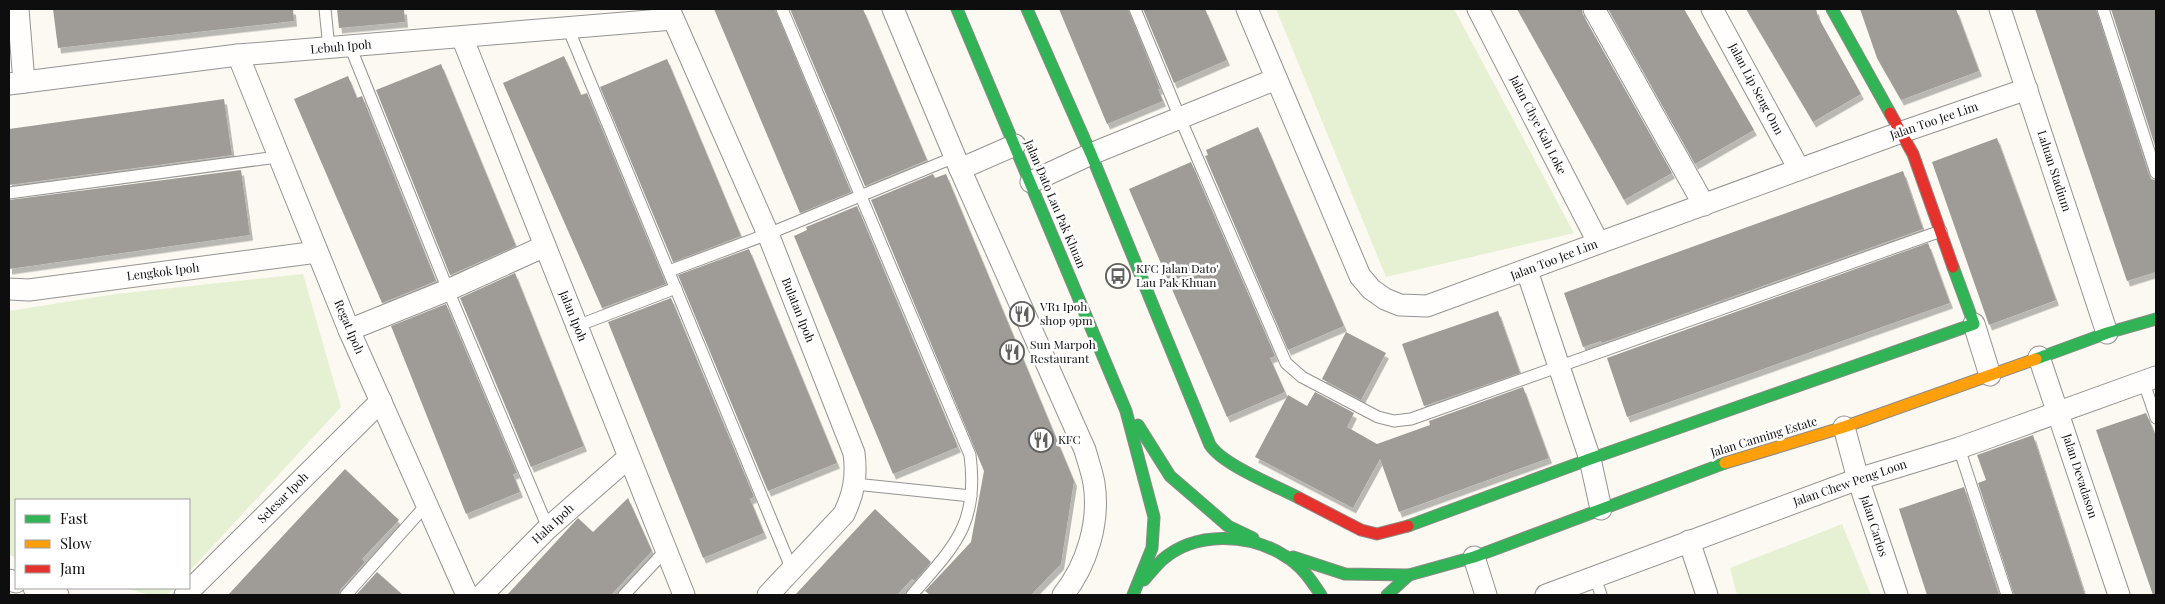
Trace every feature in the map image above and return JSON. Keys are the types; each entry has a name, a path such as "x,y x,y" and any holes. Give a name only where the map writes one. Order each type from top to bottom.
{"street":[{"path":"17,83 18,9"},
{"path":"893,9 958,163 1085,450 1094,483 1096,503 1093,528 1088,550 1080,568 1062,595"},
{"name":"Jalan Dato Lau Pak Khuan","path":"958,9 1126,411 1154,517 1152,548 1134,595"},
{"path":"1027,9 1091,154 1206,438 1214,451 1226,460 1361,530 1377,534 1394,531 1590,459 1974,324"},
{"name":"Jalan Too Jee Lim","path":"1247,9 1360,276 1371,289 1385,299 1400,305 1427,306 1527,271 1598,242 1704,206 1900,132 2027,89"},
{"name":"Jalan Chye Kah Loke","path":"1478,9 1598,242"},
{"path":"1594,9 1704,206"},
{"name":"Jalan Lip Seng Onn","path":"1712,9 1799,169"},
{"path":"1832,9 1913,154 1974,324 1990,375"},
{"name":"Laluan Stadium","path":"2000,9 2107,333"},
{"name":"Lebuh Ipoh","path":"17,83 238,56 568,28 671,14"},
{"name":"Bulatan Ipoh","path":"671,14 768,234 854,453 856,484 844,514 768,595"},
{"name":"Jalan Ipoh","path":"462,37 684,595"},
{"name":"Regat Ipoh","path":"238,56 277,157 349,330 467,595"},
{"path":"1031,182 1091,154 1276,79"},
{"path":"958,163 1015,145"},
{"path":"349,330 448,290 545,246"},
{"name":"Lengkok Ipoh","path":"9,289 29,290 317,252"},
{"path":"1527,271 1590,459 1601,509"},
{"name":"Jalan Canning Estate","path":"1387,595 1409,575 1474,557 1710,468 1844,427 2107,333 2156,319"},
{"name":"Jalan Devadason","path":"2039,357 2119,595"},
{"name":"Jalan Chew Peng Loon","path":"1546,595 1598,586 1689,541 1858,478 1959,448 2150,379"},
{"name":"Selesar Ipoh","path":"185,595 381,401"},
{"name":"Jalan Dato Lau Pak Khuan","path":"1126,411 1143,431 1170,476 1228,526 1263,543"},
{"name":"Jalan Carlos","path":"1844,427 1858,478 1897,595"},
{"name":"Hala Ipoh","path":"482,595 548,528 629,457"},
{"path":"1134,595 1150,572 1174,552 1202,540 1233,537 1263,543 1288,556 1345,574 1409,575"},
{"path":"1689,541 1707,595"},
{"path":"1288,556 1314,580 1322,595"},
{"path":"1474,557 1486,595"},
{"path":"37,589 58,595"}],"lane":[{"path":"325,9 329,48"},
{"path":"782,9 970,455 973,476 971,496 961,534 954,546 912,595"},
{"path":"1135,9 1283,356 1296,373 1378,417 1403,421 1941,231"},
{"path":"2103,9 2156,174"},
{"path":"568,28 792,570"},
{"path":"350,46 448,290 548,528"},
{"path":"9,193 277,157"},
{"path":"669,271 862,196 958,163"},
{"path":"577,326 676,288"},
{"path":"2150,379 2156,418"},
{"path":"1959,448 2007,595"},
{"path":"856,484 971,496"},
{"path":"346,595 427,504"},
{"path":"624,595 666,550"}],"green space":[{"path":"1276,9 1454,9 1574,233 1386,277"},
{"path":"303,274 341,407 190,571 190,499 15,499 15,557 9,555 9,311 116,294"},
{"path":"1842,524 1871,595 1737,595 1730,568"},
{"path":"128,589 173,589 167,595 150,595"}],"building":[{"path":"53,9 293,9 294,21 58,48"},
{"path":"337,9 404,9 405,22 339,28"},
{"path":"714,9 775,9 851,192 800,213"},
{"path":"790,9 863,9 927,160 865,186"},
{"path":"1059,9 1128,9 1163,101 1107,124"},
{"path":"1143,9 1205,9 1227,60 1174,83"},
{"path":"1517,9 1582,9 1583,15 1672,173 1624,200"},
{"path":"1608,9 1684,9 1754,130 1695,164"},
{"path":"1746,9 1816,9 1818,17 1861,94 1813,122"},
{"path":"1860,9 1956,9 1979,71 1901,100 1877,58"},
{"path":"2035,9 2096,9 2149,175 2151,179 2156,180 2156,272 2127,281"},
{"path":"2111,9 2156,9 2156,149"},
{"path":"564,56 581,95 587,93 666,284 602,308 503,83"},
{"path":"667,59 741,236 673,262 600,87"},
{"path":"441,64 516,246 450,275 376,90"},
{"path":"348,76 357,98 362,96 436,281 382,303 294,99"},
{"path":"224,99 232,155 9,185 9,129"},
{"path":"1258,127 1344,326 1288,350 1205,156 1208,155 1206,150"},
{"path":"1997,138 2056,300 1989,325 1932,162"},
{"path":"1191,162 1275,356 1270,358 1285,392 1227,417 1129,189"},
{"path":"241,170 250,235 9,269 9,200"},
{"path":"1903,171 1923,229 1602,343 1601,341 1583,347 1564,293"},
{"path":"933,174 935,178 946,174 1074,481 1061,564 1031,595 930,595 925,591 971,542 984,471 871,200"},
{"path":"857,206 958,447 893,474 794,236 807,230 806,227"},
{"path":"1928,243 1950,303 1627,417 1607,358"},
{"path":"749,249 837,463 768,491 678,275"},
{"path":"515,273 584,446 531,467 460,298"},
{"path":"671,298 754,497 750,499 764,533 703,558 608,322"},
{"path":"446,304 517,473 513,474 520,492 466,514 391,326"},
{"path":"1498,311 1520,373 1424,406 1402,344"},
{"path":"1346,332 1386,353 1361,400 1322,379"},
{"path":"1523,387 1549,458 1399,512 1380,459 1353,508 1255,457 1288,395 1307,406 1315,392 1354,413 1347,427 1377,444 1430,425 1429,421"},
{"path":"2146,413 2156,436 2156,595 2153,595 2096,430"},
{"path":"2033,435 2085,595 2014,595 1978,483 1986,480 1977,455"},
{"path":"345,469 399,520 362,559 365,562 340,590 339,595 228,595"},
{"path":"1964,487 1999,595 1927,595 1899,509"},
{"path":"628,498 652,551 611,595 507,595 578,518 593,532"},
{"path":"875,509 931,562 915,581 912,579 897,595 795,595"},
{"path":"377,572 403,595 356,595"}],"traffic: fast":[{"path":"957,9 1126,411 1154,517 1152,548 1133,595"},
{"path":"1027,9 1091,154 1210,445 1226,460 1299,498"},
{"path":"1832,9 1890,113"},
{"path":"1408,526 1590,459 1974,324 1953,267"},
{"path":"2036,359 2107,333 2156,319"},
{"path":"1138,425 1170,476 1228,526 1253,538"},
{"path":"1387,595 1409,575 1474,557 1725,463"},
{"path":"1144,580 1162,560 1175,551 1190,544 1222,538 1255,543 1271,548 1296,564 1321,595"},
{"path":"1293,557 1345,574 1409,575"}],"traffic: slow":[{"path":"1725,463 1844,427 2036,359"}],"traffic: jam":[{"path":"1890,113 1913,154 1953,267"},
{"path":"1299,498 1361,530 1377,534 1408,526"}],"place":[{"name":"KFC Jalan Dato' Lau Pak Khuan","path":"1118,276"},
{"name":"VR1 Ipoh shop 9pm","path":"1022,314"},
{"name":"Sun Marpoh Restaurant","path":"1012,352"},
{"name":"KFC","path":"1041,440"}]}
